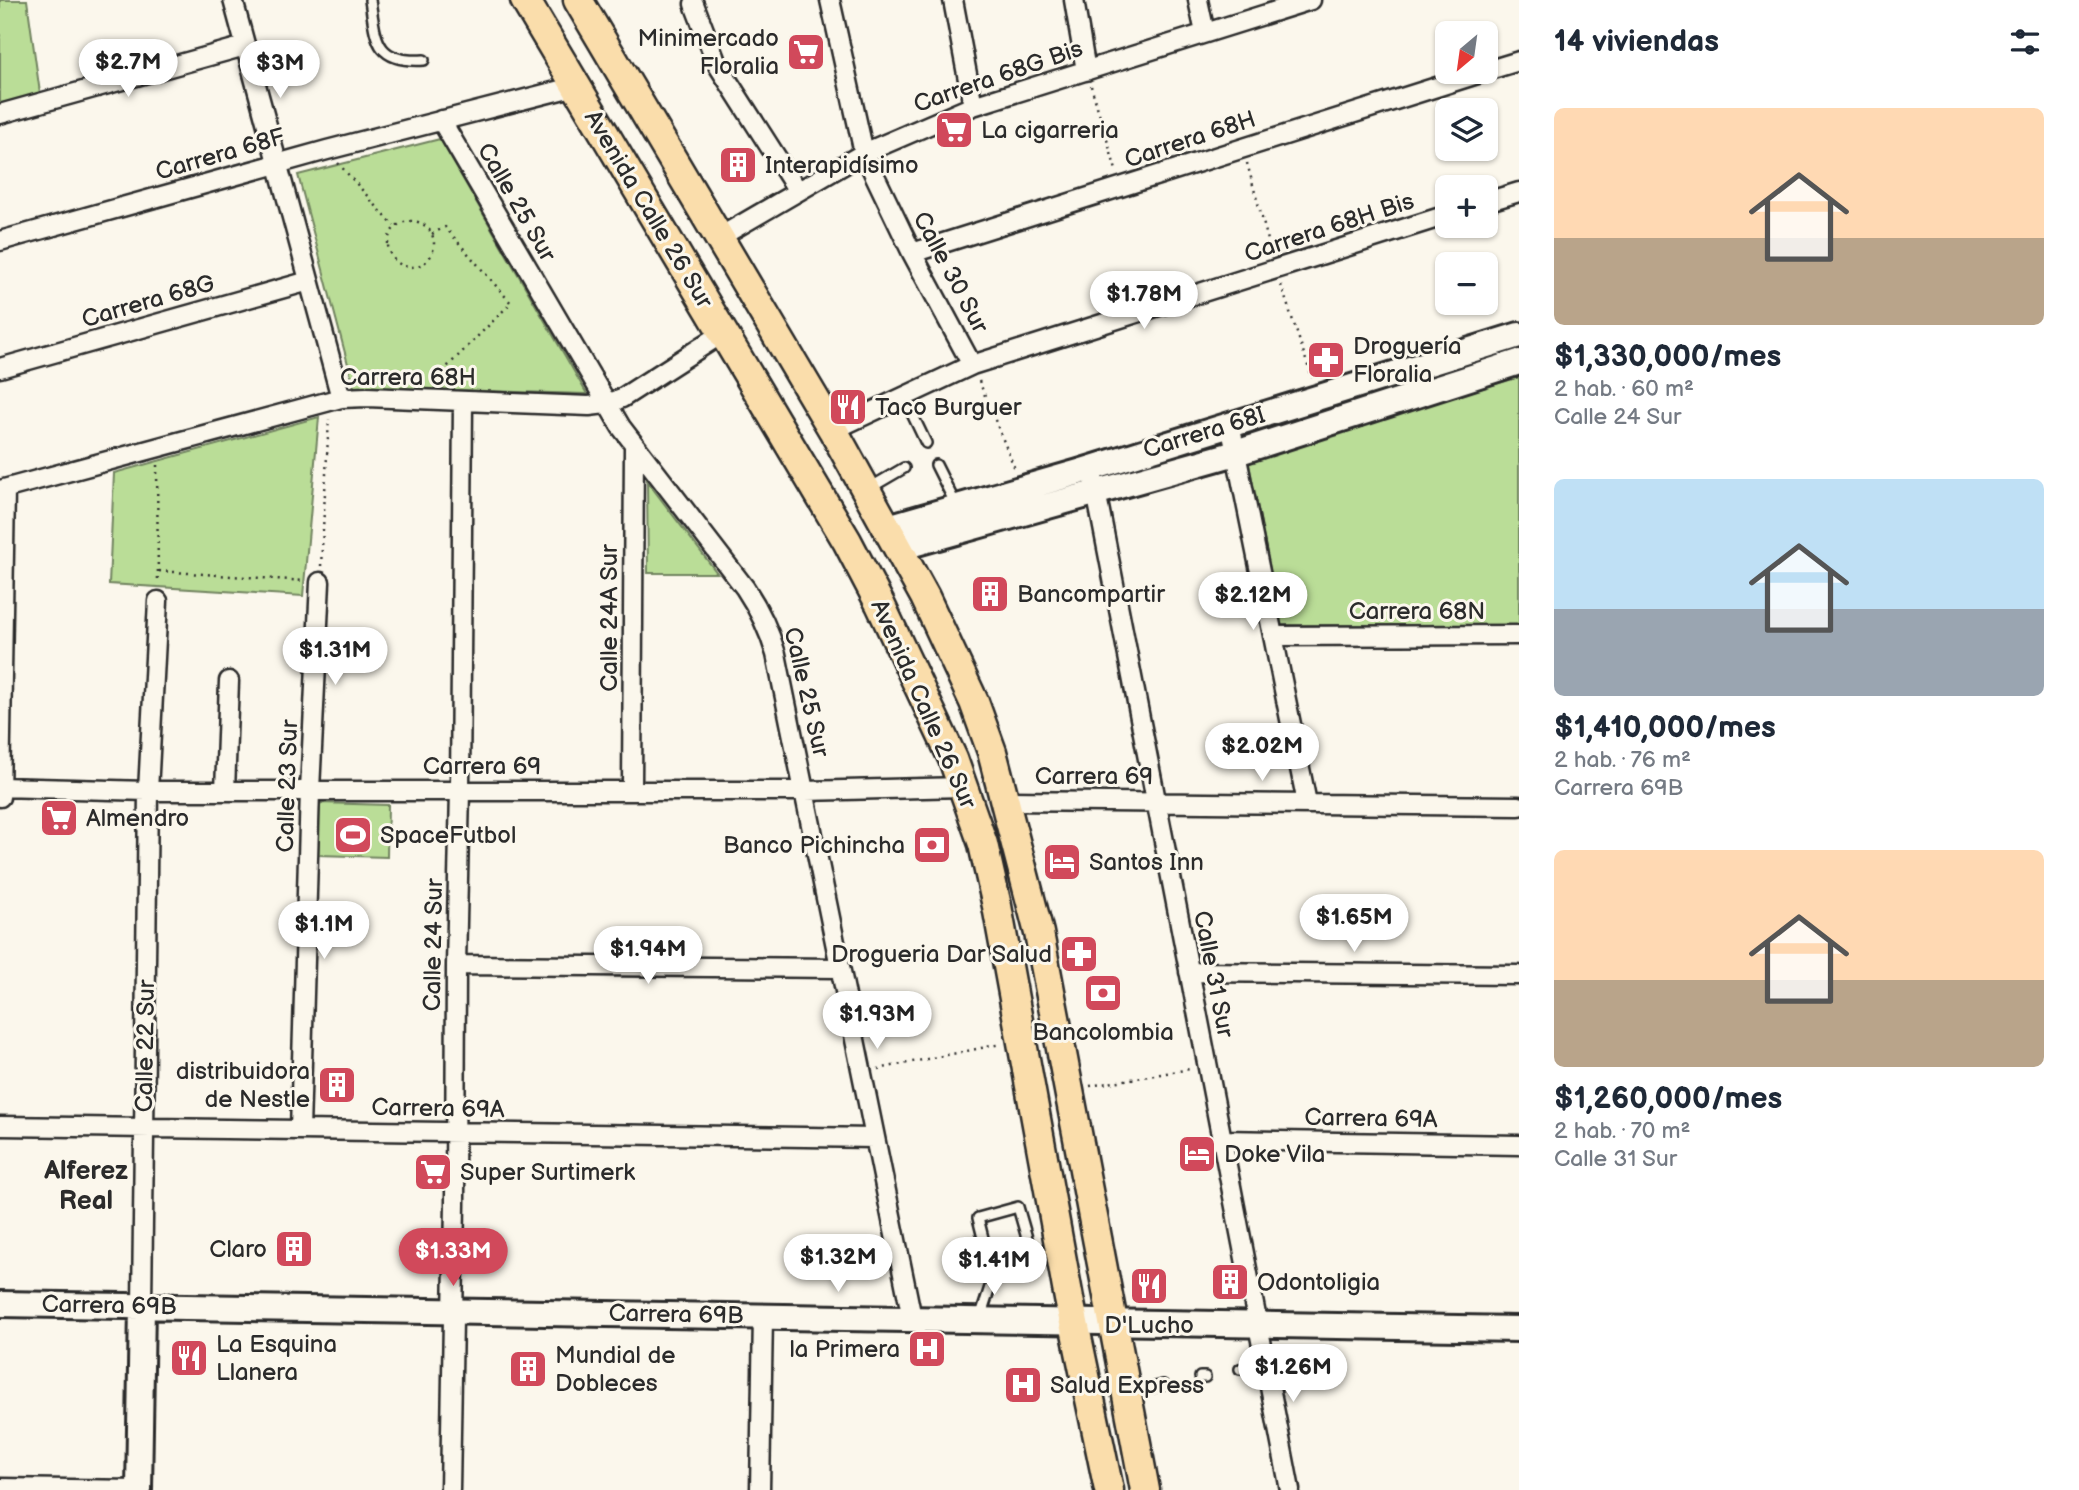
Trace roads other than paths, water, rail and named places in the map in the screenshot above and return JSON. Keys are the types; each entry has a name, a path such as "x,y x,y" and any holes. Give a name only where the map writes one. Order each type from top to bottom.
{"main road":[{"name":"Avenida Calle 26 Sur","path":"525,0 847,541 886,615 953,759 983,844 997,906 1074,1322 1109,1490"},
{"name":"Avenida Calle 26 Sur","path":"578,0 833,430 925,597 974,702 1006,801 1039,933 1145,1490"}],"street":[{"path":"233,0 309,281 335,400"},
{"name":"Calle 30 Sur","path":"830,0 864,153 912,253 972,365"},
{"path":"953,0 973,106"},
{"path":"1074,0 1086,71"},
{"path":"1198,0 1205,33"},
{"name":"Carrera 68G Bis","path":"718,238 864,153 973,106 1311,0"},
{"path":"694,4 717,64 798,191"},
{"path":"0,114 245,47"},
{"name":"Carrera 68H","path":"1498,67 1519,61"},
{"name":"Carrera 68H","path":"912,253 1444,84"},
{"name":"Carrera 68F","path":"0,242 327,150 576,86"},
{"name":"Calle 25 Sur","path":"441,120 606,404 634,446 745,588 769,631 805,791 912,1318"},
{"path":"1498,198 1519,192"},
{"name":"Carrera 68H Bis","path":"833,430 972,365 1435,219"},
{"name":"Carrera 68G","path":"0,368 309,281"},
{"name":"Carrera 68H","path":"3,490 335,400 367,397 589,406 606,404 622,398 723,333"},
{"name":"Carrera 68I","path":"893,538 956,507 1519,335"},
{"name":"Carrera 68I","path":"893,538 1096,493 1236,453 1519,362"},
{"name":"Calle 24 Sur","path":"450,1490 463,401"},
{"path":"1230,424 1307,803"},
{"name":"Calle 24A Sur","path":"632,791 634,446"},
{"name":"Calle 31 Sur","path":"1091,467 1290,1490"},
{"path":"0,798 3,490"},
{"name":"Calle 23 Sur","path":"300,1130 310,790 320,582"},
{"name":"Calle 22 Sur","path":"138,1490 148,791 158,601"},
{"name":"Carrera 68N","path":"1273,636 1519,635"},
{"path":"225,791 229,681"},
{"name":"Carrera 69","path":"0,787 85,783 148,791 805,791 963,787"},
{"name":"Carrera 69","path":"1006,801 1519,806"},
{"path":"456,965 840,968"},
{"path":"1189,972 1519,975"},
{"name":"Carrera 69A","path":"0,1126 874,1138"},
{"name":"Carrera 69A","path":"1222,1140 1519,1145"},
{"name":"Carrera 69B","path":"0,1304 1519,1329"},
{"path":"760,1490 763,1316"},
{"path":"0,1489 138,1490"}],"lane":[{"path":"370,0 375,31 381,47 393,58 405,62 424,60"},
{"path":"904,397 926,443"},
{"path":"936,465 956,507"},
{"path":"866,490 904,468"},
{"path":"979,1320 993,1278 978,1218 1018,1207 1035,1266 1024,1269"},
{"path":"993,1278 1003,1275"},
{"path":"1240,1369 1265,1361"},
{"path":"1126,1394 1163,1385"}],"place":[{"name":"Minimercado Floralia","path":"806,52"},
{"name":"La cigarreria","path":"954,130"},
{"name":"Interapidísimo","path":"738,165"},
{"name":"Droguería Floralia","path":"1326,360"},
{"name":"Taco Burguer","path":"848,407"},
{"name":"Bancompartir","path":"990,594"},
{"name":"Almendro","path":"59,818"},
{"name":"SpaceFutbol","path":"353,835"},
{"name":"Banco Pichincha","path":"932,845"},
{"name":"Santos Inn","path":"1062,862"},
{"name":"Drogueria Dar Salud","path":"1079,954"},
{"name":"Bancolombia","path":"1103,993"},
{"name":"distribuidora de Nestle","path":"337,1085"},
{"name":"Doke Vila","path":"1197,1154"},
{"name":"Super Surtimerk","path":"433,1172"},
{"name":"Claro","path":"294,1249"},
{"name":"Odontoligia","path":"1230,1282"},
{"name":"D'Lucho","path":"1149,1286"},
{"name":"la Primera","path":"927,1349"},
{"name":"La Esquina Llanera","path":"189,1358"},
{"name":"Mundial de Dobleces","path":"528,1369"},
{"name":"Salud Express","path":"1023,1385"}],"district":[{"name":"Alferez Real","path":"86,1185"}]}
